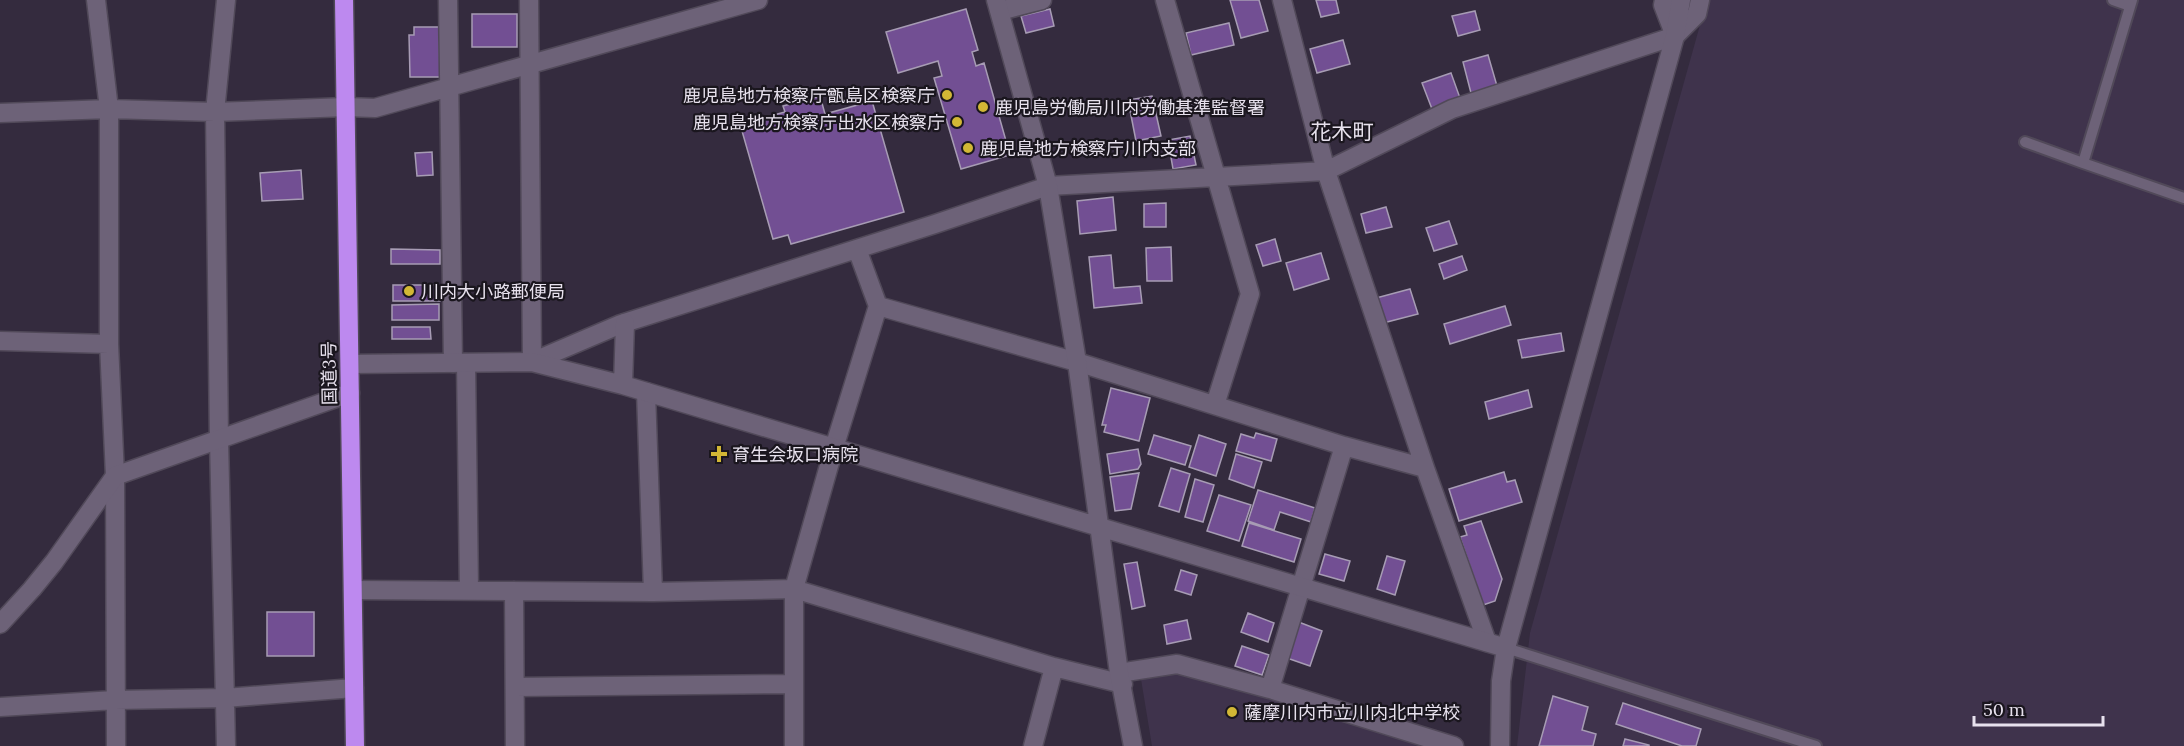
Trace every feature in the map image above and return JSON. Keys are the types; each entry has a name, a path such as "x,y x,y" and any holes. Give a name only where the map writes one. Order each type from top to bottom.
{"highway":[{"name":"国道3号","path":"344,0 355,746"}],"street":[{"path":"96,0 109,110 109,345 115,476 116,746"},
{"path":"226,0 215,112 226,746"},
{"path":"448,0 459,363 469,590"},
{"path":"529,0 532,362"},
{"path":"0,113 109,110 215,112 375,108 756,0"},
{"path":"1042,0 998,6 1048,186 1077,362 1121,679 1133,746"},
{"path":"1165,0 1250,294 1215,405"},
{"path":"1282,0 1326,171 1425,468 1487,642"},
{"path":"1664,0 1663,5 1675,36"},
{"path":"1500,746 1502,681 1506,648 1675,36 1681,0"},
{"path":"532,362 623,323 1048,186 1326,171 1452,109 1675,36 1697,14 1700,0"},
{"path":"794,746 794,589 878,306 857,249"},
{"path":"878,306 1077,362 1344,446 1425,468"},
{"path":"623,323 623,385"},
{"path":"0,341 109,345"},
{"path":"350,364 532,362 623,385 1100,525 1506,648"},
{"path":"646,392 653,592"},
{"path":"0,624 39,580 115,476 350,393"},
{"path":"1270,689 1344,446"},
{"path":"353,590 653,592 794,589 1054,667 1121,679 1177,664 1270,689 1454,746"},
{"path":"514,591 515,746"},
{"path":"1033,746 1054,667"},
{"path":"516,687 793,684"},
{"path":"0,707 115,700 225,698 354,688"}],"lane":[{"path":"2083,163 2131,3 2113,0"},
{"path":"2025,142 2184,198"},
{"path":"1506,648 1816,746"}],"shaded area":[{"path":"1707,0 2184,0 2184,746 1517,746 1530,633"},
{"name":"薩摩川内市立川内北中学校","path":"1174,669 1428,746 1152,746 1141,679"}],"building":[{"path":"1230,0 1259,0 1268,31 1241,38"},
{"path":"1316,0 1336,0 1339,13 1321,17"},
{"path":"966,9 978,50 972,52 976,66 984,63 1010,155 961,169 934,78 942,76 938,61 898,73 886,32"},
{"path":"1050,9 1054,26 1026,33 1021,16"},
{"path":"1475,11 1480,30 1458,36 1452,16"},
{"path":"472,14 517,14 517,47 472,47"},
{"path":"1229,23 1234,45 1191,55 1186,33"},
{"path":"414,27 439,27 440,77 410,77 409,35 414,35"},
{"path":"1343,40 1350,64 1317,73 1310,49"},
{"path":"1488,55 1497,86 1471,93 1463,62"},
{"path":"1451,73 1460,98 1432,109 1422,83"},
{"path":"820,96 825,114 872,101 904,212 791,244 788,235 773,239 740,124 785,112 783,106"},
{"path":"1152,96 1161,136 1136,141 1128,100"},
{"path":"1190,136 1196,165 1173,169 1168,140"},
{"path":"432,152 433,175 417,176 415,153"},
{"path":"301,170 303,199 262,201 260,173"},
{"path":"1113,197 1116,230 1080,234 1077,201"},
{"path":"1166,203 1166,227 1144,227 1144,204"},
{"path":"1386,207 1392,227 1366,233 1361,214"},
{"path":"1449,221 1457,244 1434,251 1426,228"},
{"path":"1275,239 1281,261 1263,266 1256,245"},
{"path":"1171,247 1172,281 1147,281 1146,248"},
{"path":"391,249 440,250 440,264 391,264"},
{"path":"1321,253 1329,279 1294,290 1286,263"},
{"path":"1111,255 1114,288 1140,286 1142,303 1094,308 1089,257"},
{"path":"1462,256 1467,270 1444,279 1439,264"},
{"path":"393,285 440,285 440,301 393,301"},
{"path":"1410,289 1418,314 1383,323 1376,298"},
{"path":"439,304 439,320 392,320 392,305"},
{"path":"1505,306 1511,325 1450,344 1444,324"},
{"path":"392,327 430,327 431,339 392,339"},
{"path":"1561,333 1564,351 1522,358 1518,340"},
{"path":"1111,388 1150,398 1139,441 1104,432 1106,425 1102,425"},
{"path":"1528,390 1532,407 1489,419 1485,402"},
{"path":"1256,433 1277,439 1271,461 1236,451 1241,434 1254,438"},
{"path":"1154,435 1191,446 1185,465 1148,454"},
{"path":"1199,435 1226,444 1216,476 1189,467"},
{"path":"1138,449 1141,464 1138,469 1110,474 1107,454"},
{"path":"1236,454 1262,462 1254,488 1229,479"},
{"path":"1171,468 1190,474 1179,512 1159,506"},
{"path":"1504,472 1507,482 1515,480 1522,502 1459,521 1449,489"},
{"path":"1139,473 1131,509 1115,511 1110,477"},
{"path":"1195,479 1214,485 1203,522 1185,517"},
{"path":"1258,490 1315,508 1311,522 1280,512 1274,530 1248,521"},
{"path":"1219,495 1251,505 1239,541 1207,531"},
{"path":"1481,521 1502,579 1495,601 1483,605 1460,537 1467,535 1464,526"},
{"path":"1249,523 1301,539 1294,562 1242,546"},
{"path":"1325,554 1350,561 1344,581 1319,574"},
{"path":"1387,556 1405,561 1395,595 1377,589"},
{"path":"1137,562 1145,606 1132,609 1124,564"},
{"path":"1181,570 1197,575 1191,595 1175,590"},
{"path":"267,612 314,612 314,656 267,656"},
{"path":"1248,613 1274,623 1268,642 1241,632"},
{"path":"1187,620 1191,639 1167,644 1164,625"},
{"path":"1296,621 1322,631 1310,666 1284,657"},
{"path":"1242,646 1269,655 1262,675 1235,666"},
{"path":"1553,696 1588,707 1582,730 1596,734 1593,746 1539,746"},
{"path":"1623,703 1701,729 1696,746 1682,746 1616,724"},
{"path":"1625,739 1649,745 1649,746 1623,746"}],"place":[{"name":"鹿児島地方検察庁甑島区検察庁","path":"947,95"},
{"name":"鹿児島労働局川内労働基準監督署","path":"983,107"},
{"name":"鹿児島地方検察庁出水区検察庁","path":"957,122"},
{"name":"鹿児島地方検察庁川内支部","path":"968,148"},
{"name":"川内大小路郵便局","path":"409,291"},
{"name":"育生会坂口病院","path":"719,454"},
{"name":"薩摩川内市立川内北中学校","path":"1232,712"}],"district":[{"name":"花木町","path":"1342,131"}]}
